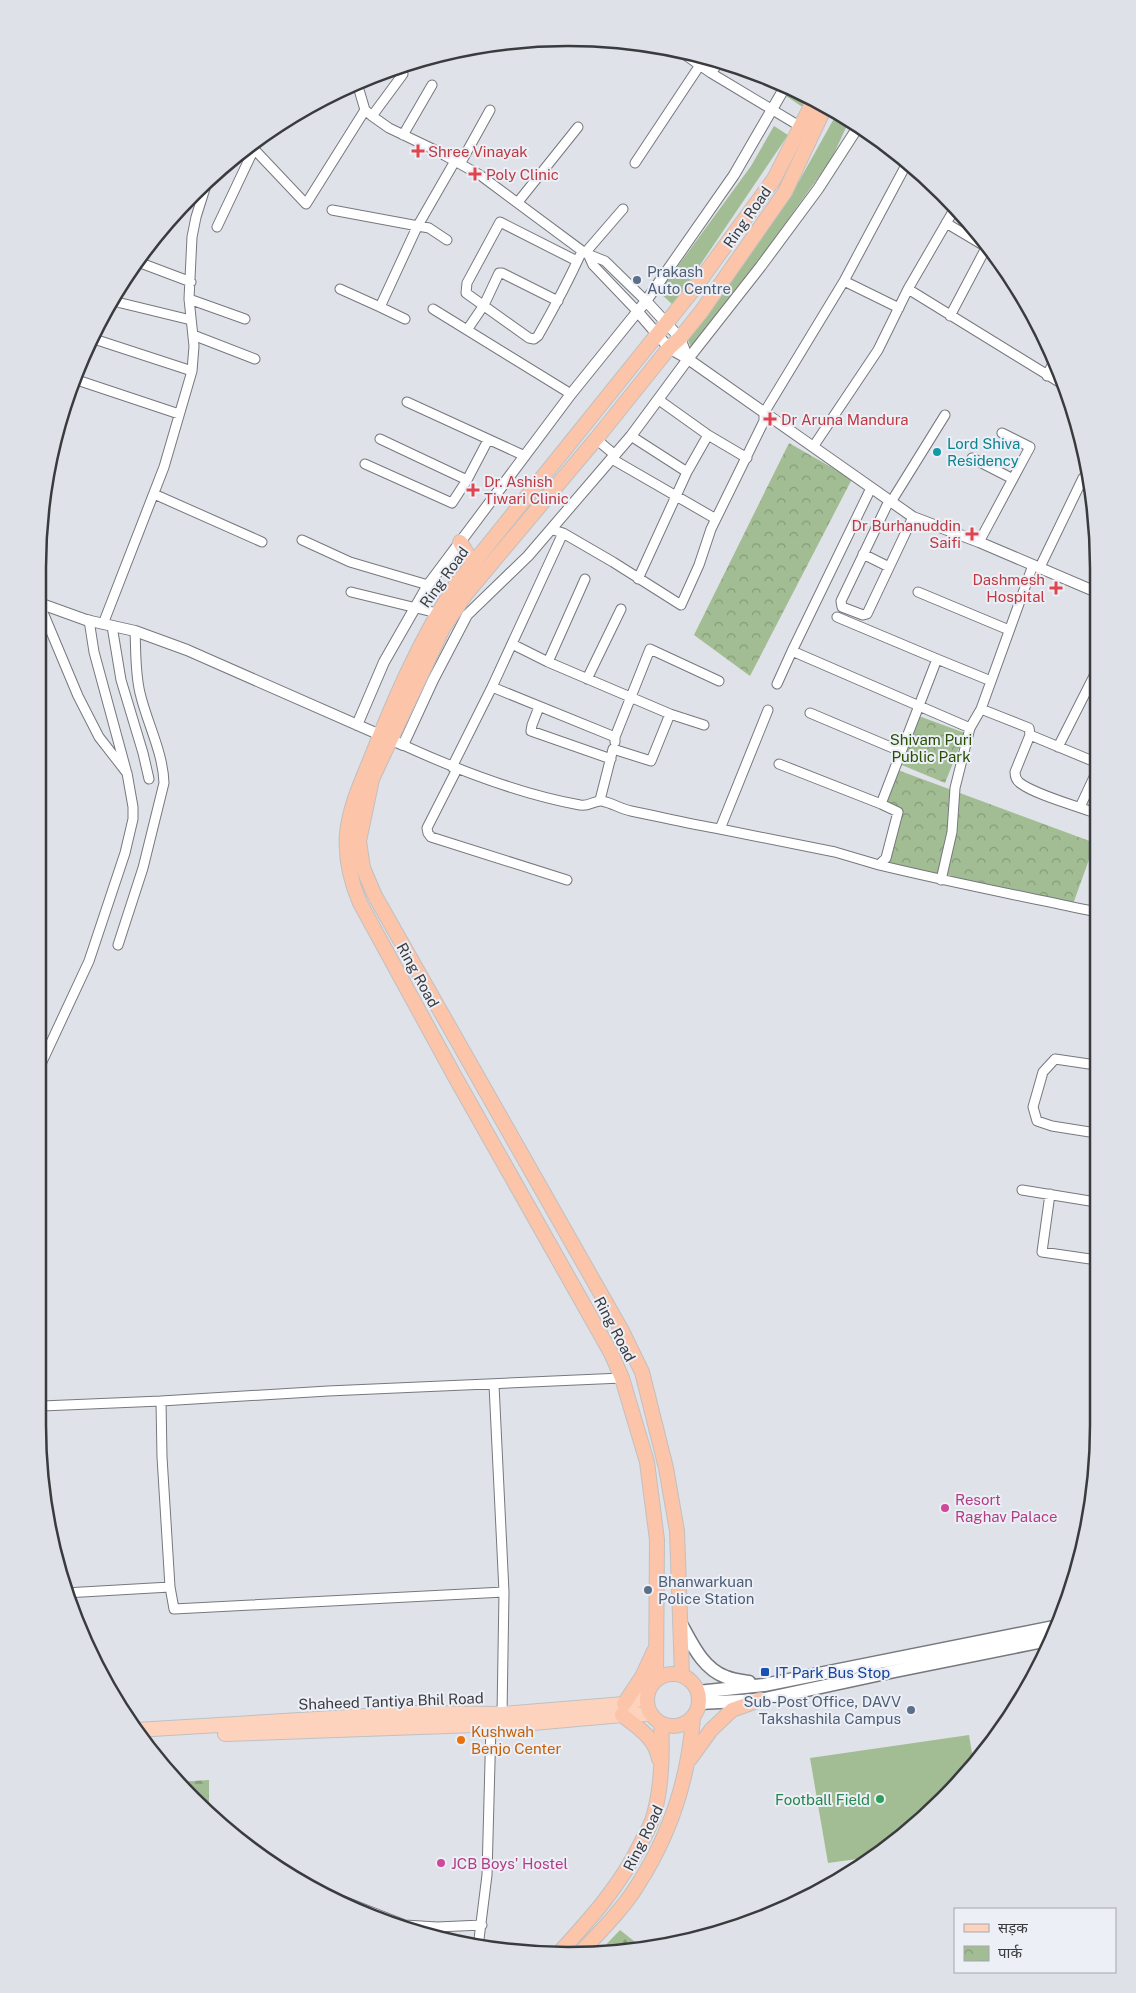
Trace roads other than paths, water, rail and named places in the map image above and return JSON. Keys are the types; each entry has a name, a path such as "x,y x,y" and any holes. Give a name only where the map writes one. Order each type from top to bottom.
{"highway":[{"name":"Ring Road","path":"682,1675 677,1531 666,1468 642,1372 617,1322 375,896 363,868 359,840 372,780 393,704 437,613 473,563 662,329 774,179 811,106"},
{"name":"Ring Road","path":"656,1680 657,1540 647,1462 622,1378 606,1344 454,1075 360,903 351,883 346,858 347,831 358,792 443,628 465,596 701,312 785,192 822,113"},
{"path":"460,542 473,563"},
{"path":"630,1865 652,1803 658,1780 659,1759 657,1748 650,1738 623,1710 642,1677 657,1642"},
{"path":"669,1674 682,1675 692,1682 699,1698 693,1716 679,1726 656,1719 648,1708 647,1697 650,1688 656,1680 669,1674"},
{"path":"686,1765 711,1730 732,1710 760,1700"},
{"name":"Ring Road","path":"585,1946 636,1888 666,1836 678,1800 692,1740 693,1716"},
{"name":"Ring Road","path":"565,1947 600,1909 630,1865 652,1819 661,1783 663,1754 656,1719"}],"main road":[{"path":"681,1624 695,1649 709,1667 725,1677 764,1685"},
{"path":"699,1698 760,1700 1049,1627"},
{"path":"699,1698 764,1685 937,1656 1043,1641"},
{"name":"Shaheed Tantiya Bhil Road","path":"150,1738 533,1723 623,1710 647,1697"},
{"name":"Shaheed Tantiya Bhil Road","path":"144,1729 416,1713 502,1714 623,1710 656,1719"}],"street":[{"path":"696,62 801,127"},
{"path":"635,163 700,65"},
{"path":"711,72 715,68"},
{"path":"255,151 306,204 368,113 403,74"},
{"path":"403,135 432,85"},
{"path":"359,90 368,113 389,128 480,175 585,253 605,261 646,301 662,329"},
{"path":"357,725 384,662 428,585 570,394 646,301 734,176 783,93"},
{"path":"380,307 417,227 490,110"},
{"path":"518,202 578,127"},
{"path":"403,745 433,680 467,615 553,530 631,436 778,243 855,132"},
{"path":"217,227 247,157"},
{"path":"553,530 563,533 681,605 716,519 764,421 764,413 844,281 904,169"},
{"path":"149,779 121,680 108,625 164,468 192,371 193,335 189,299 192,237 203,196"},
{"path":"577,261 500,222 467,283 466,293 529,338 534,339 538,336 558,301 577,261 623,209"},
{"path":"332,210 429,228 447,240"},
{"path":"813,447 878,350 908,289 951,215"},
{"path":"946,224 973,239"},
{"path":"585,253 593,265 636,311 662,329 688,359 913,517 1090,586"},
{"path":"950,316 984,253"},
{"path":"144,264 191,282"},
{"path":"467,330 484,305 499,273 558,301"},
{"path":"844,281 898,308"},
{"path":"340,289 405,319"},
{"path":"908,289 1054,380"},
{"path":"189,299 245,319"},
{"path":"119,302 192,320"},
{"path":"432,309 570,394"},
{"path":"193,335 255,359"},
{"path":"98,340 192,371"},
{"path":"1047,376 1050,369"},
{"path":"81,381 179,414"},
{"path":"659,400 708,435 747,458"},
{"path":"407,402 525,456"},
{"path":"913,517 867,614 863,615 842,607 841,601 890,501 944,414"},
{"path":"979,542 1030,447 1002,433"},
{"path":"638,579 687,472 708,435"},
{"path":"631,436 687,472"},
{"path":"380,438 467,480"},
{"path":"596,439 614,457 716,519"},
{"path":"365,464 449,503 454,501 467,480 488,440"},
{"path":"972,458 1013,479"},
{"path":"941,880 952,832 956,788 970,728 981,709 1036,566 1082,478"},
{"path":"777,684 871,488"},
{"path":"154,494 262,542"},
{"path":"563,533 427,828 431,837 567,880"},
{"path":"302,540 350,562 428,585"},
{"path":"863,554 889,567"},
{"path":"548,662 585,579"},
{"path":"351,592 437,613"},
{"path":"918,592 1010,630"},
{"path":"46,605 89,620 135,630 187,650 454,768 549,799 584,806 600,800 630,811 645,812 688,824 835,852 941,880 1090,911"},
{"path":"587,679 621,609"},
{"path":"837,617 991,681"},
{"path":"46,620 78,696 100,737 127,773"},
{"path":"46,1053 89,961 125,852 133,819 133,807 127,773 94,652 89,620"},
{"path":"118,945 143,868 164,783 163,769 140,694 137,677 135,630"},
{"path":"512,644 587,679 670,714 704,725"},
{"path":"600,800 615,737 650,649 719,681"},
{"path":"792,651 970,728"},
{"path":"881,804 937,659"},
{"path":"1058,747 1090,684"},
{"path":"492,687 615,737"},
{"path":"540,707 532,725 532,731 612,754 651,761 670,714"},
{"path":"981,709 1029,728 1030,735 1015,772 1016,779 1019,782 1036,791 1090,811"},
{"path":"720,829 768,710"},
{"path":"810,713 900,751"},
{"path":"1030,735 1090,760"},
{"path":"779,764 898,812 886,858 879,864"},
{"path":"1080,807 1090,785"},
{"path":"1090,1065 1055,1059 1043,1072 1033,1107 1037,1121 1052,1126 1090,1132"},
{"path":"1022,1190 1090,1201"},
{"path":"1050,1194 1042,1252 1090,1259"},
{"path":"46,1406 622,1378"},
{"path":"494,1385 504,1592 502,1714"},
{"path":"161,1401 162,1457 170,1587 174,1609 504,1592"},
{"path":"74,1592 170,1587"},
{"path":"479,1939 487,1875 491,1724"},
{"path":"424,1926 482,1925"}],"place":[{"name":"Shree Vinayak","path":"418,151"},
{"name":"Poly Clinic","path":"475,174"},
{"name":"Prakash Auto Centre","path":"637,280"},
{"name":"Dr Aruna Mandura","path":"770,419"},
{"name":"Lord Shiva Residency","path":"937,452"},
{"name":"Dr. Ashish Tiwari Clinic","path":"473,490"},
{"name":"Dr Burhanuddin Saifi","path":"972,534"},
{"name":"Dashmesh Hospital","path":"1056,588"},
{"name":"Resort Raghav Palace","path":"945,1508"},
{"name":"Bhanwarkuan Police Station","path":"648,1590"},
{"name":"IT Park Bus Stop","path":"765,1672"},
{"name":"Sub-Post Office, DAVV Takshashila Campus","path":"911,1710"},
{"name":"Kushwah Benjo Center","path":"461,1740"},
{"name":"Football Field","path":"880,1799"},
{"name":"JCB Boys' Hostel","path":"441,1863"}],"park label":[{"name":"Shivam Puri Public Park","path":"931,748"}]}
